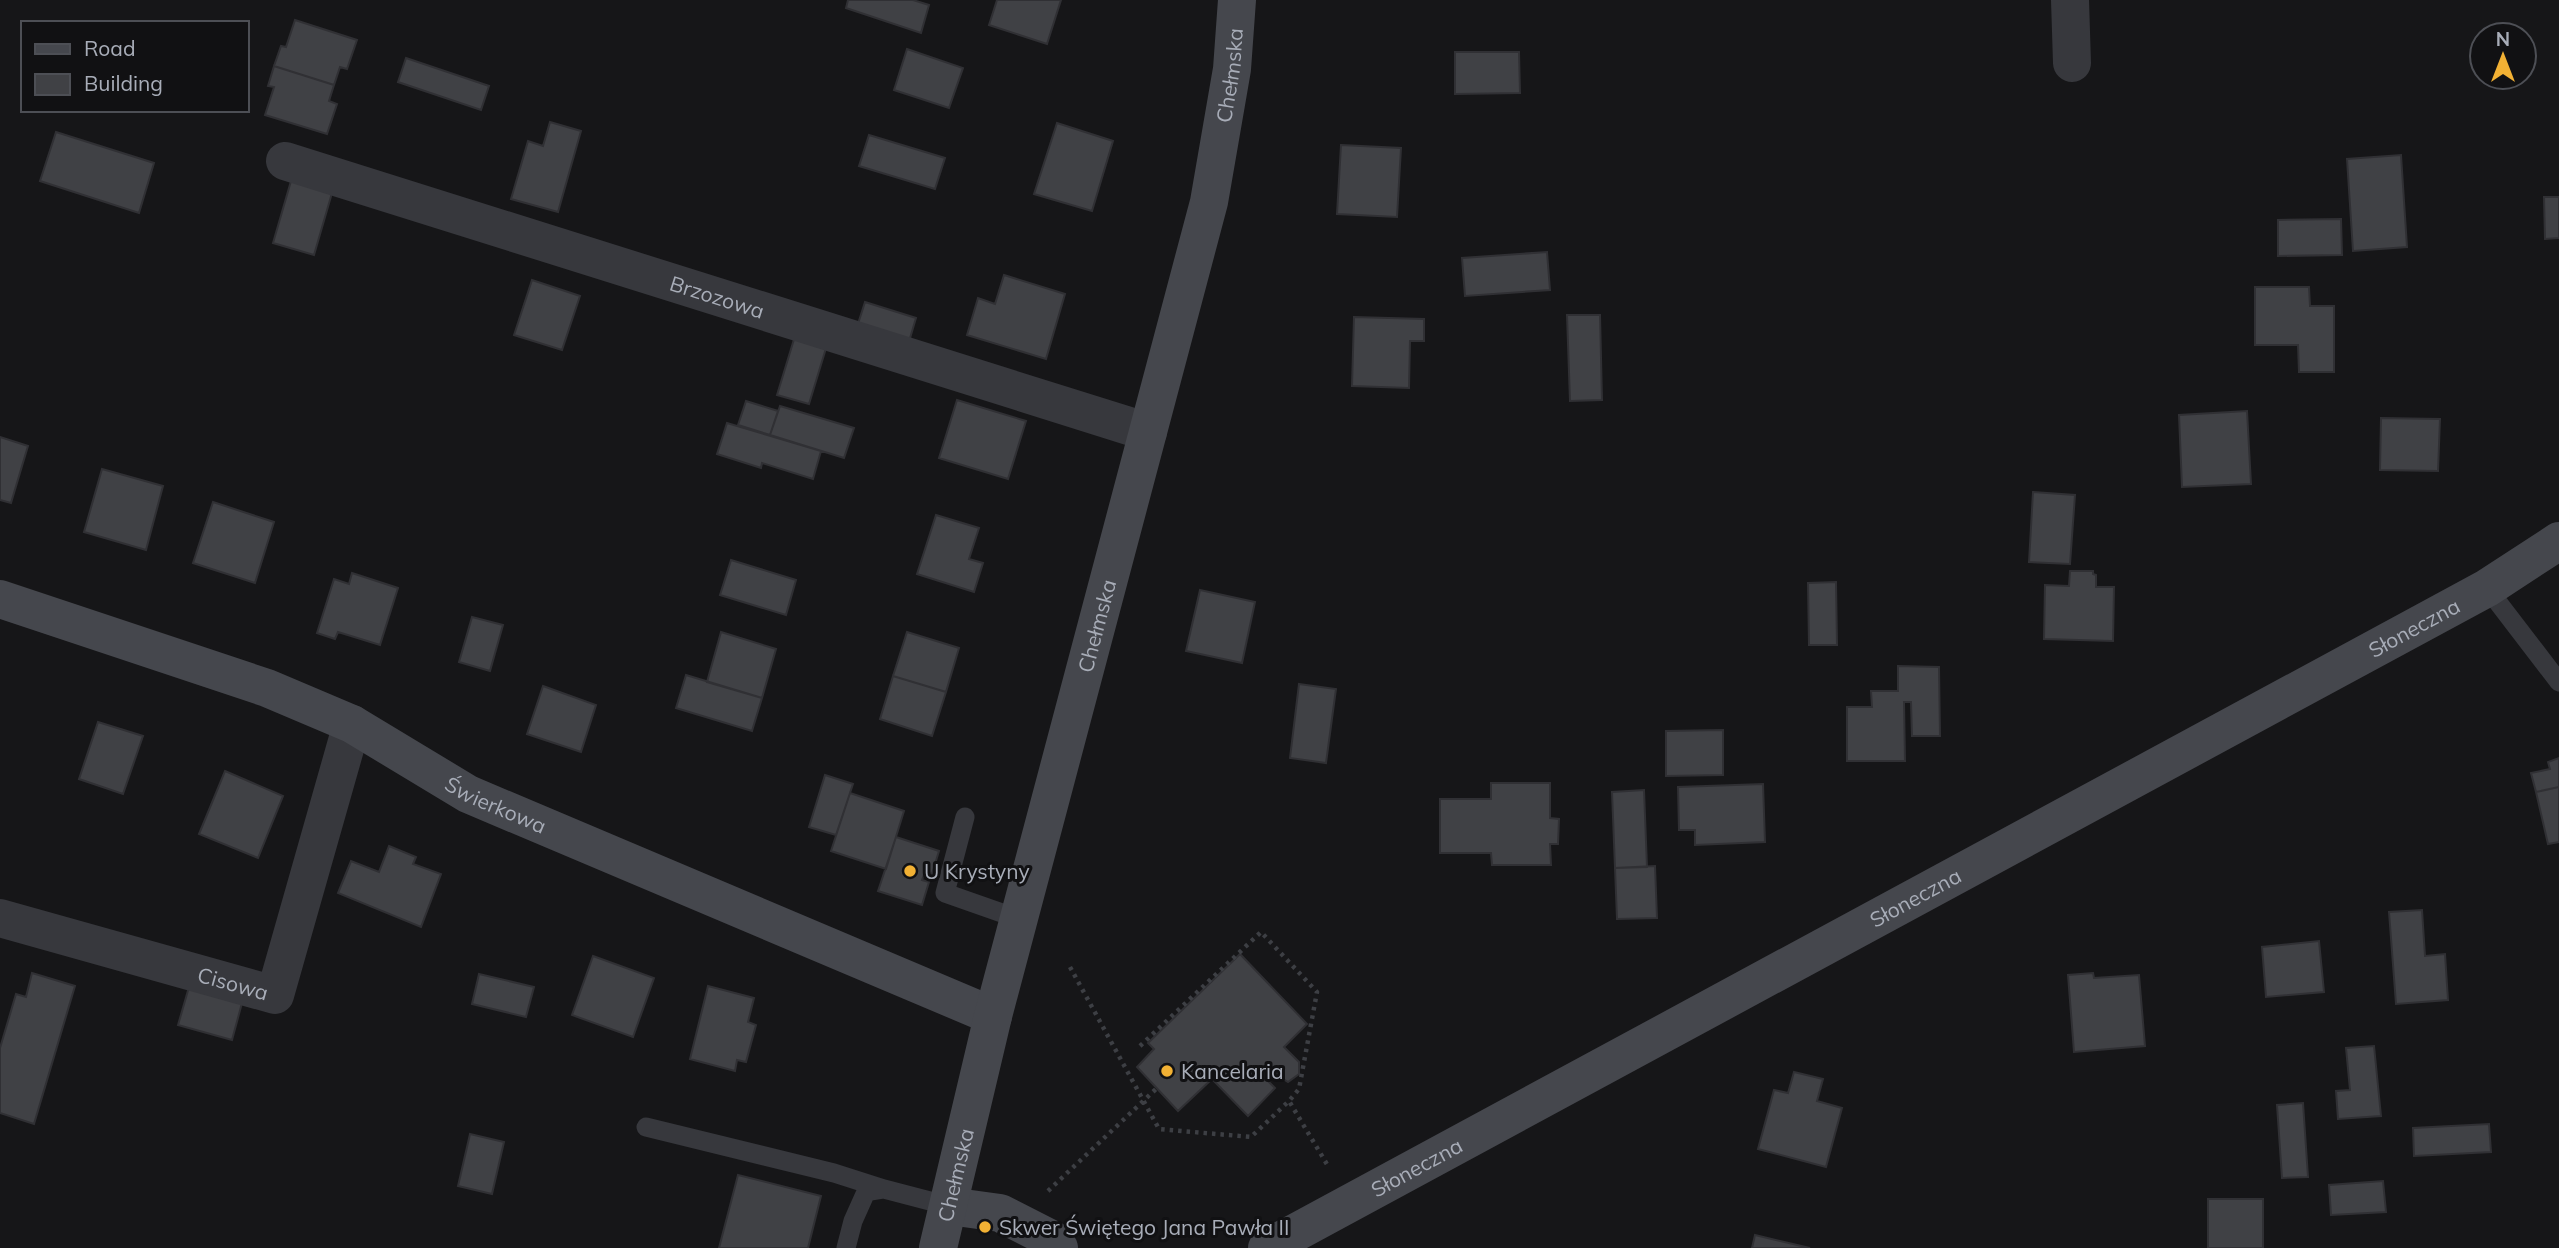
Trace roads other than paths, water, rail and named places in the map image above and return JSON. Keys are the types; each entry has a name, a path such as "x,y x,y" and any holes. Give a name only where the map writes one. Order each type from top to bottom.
{"street":[{"name":"Chełmska","path":"938,1248 993,1016 1209,202 1232,69 1237,0"},
{"path":"2070,0 2072,63"},
{"name":"Brzozowa","path":"285,161 1148,432"},
{"name":"Słoneczna","path":"1267,1248 2487,587 2559,541"},
{"name":"Świerkowa","path":"0,599 267,688 352,724 468,794 993,1016"},
{"name":"Cisowa","path":"0,918 275,995 352,724"},
{"path":"949,1206 1000,1213 1053,1240 1059,1248"}],"lane":[{"path":"2487,587 2559,682"},
{"path":"965,817 945,893 1019,919"},
{"path":"646,1127 834,1173 949,1206"},
{"path":"846,1248 853,1221 866,1192 884,1189"}],"place":[{"name":"U Krystyny","path":"910,871"},
{"name":"Kancelaria","path":"1167,1071"},
{"name":"Skwer Świętego Jana Pawła II","path":"985,1227"}]}
